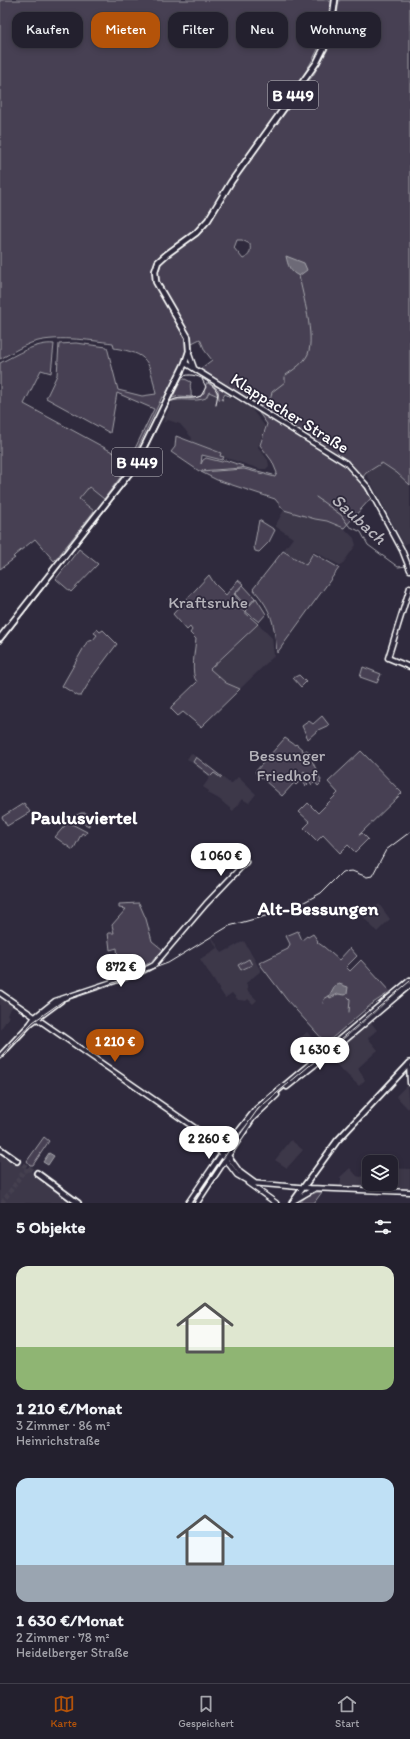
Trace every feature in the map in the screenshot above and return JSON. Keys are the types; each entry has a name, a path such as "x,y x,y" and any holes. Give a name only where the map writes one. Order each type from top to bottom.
{"main road":[{"name":"B 449","path":"0,638 131,471 186,363 189,354 190,344 187,335 156,282 156,267 167,254 191,237 208,220 231,182 310,73 328,38 335,0"},
{"path":"189,354 195,370"},
{"name":"Klappacher Straße","path":"186,363 195,370 339,457 352,468 368,487 402,550 410,570"},
{"path":"410,587 388,658 410,667"},
{"path":"0,1056 36,1018 62,1000 143,971 154,965 206,904 246,862"},
{"path":"197,1203 261,1109 410,980"},
{"path":"188,1203 256,1109 410,985"},
{"path":"0,993 225,1150 240,1172 255,1183"},
{"path":"293,1202 338,1140 408,1065"},
{"path":"408,1065 410,1083"},
{"path":"400,1073 409,1077"},
{"path":"211,1141 232,1170 276,1203"},
{"path":"0,1149 17,1161"},
{"path":"220,1170 226,1168 232,1170"},
{"path":"37,1173 78,1203"},
{"path":"310,1177 311,1183 316,1188"},
{"path":"247,1181 303,1188 410,1192"},
{"path":"293,1202 316,1188"}],"shaded area":[{"path":"286,256 304,263 307,270 299,276 293,273"},
{"path":"208,392 234,399 249,406 265,426 258,447 268,460 269,466 266,469 260,469 220,456 221,453 191,441 192,438 180,424 168,420 163,423 173,400 185,401 207,397"},
{"path":"382,463 397,473 410,485 410,542 404,545 366,473"},
{"path":"88,487 104,499 94,511 79,499"},
{"path":"284,510 327,521 344,528 354,538 356,545 341,566 313,551 306,565 283,551 293,538 275,526"},
{"path":"258,624 272,638 274,656 240,689 226,683 210,670"},
{"path":"191,753 231,784 238,777 256,794 249,803 242,799 233,811 219,799 208,793 209,791 203,787 210,777 187,759"},
{"path":"379,904 390,919 377,932 364,918"},
{"path":"213,938 222,953 244,941 261,971 246,983 247,990 257,1000 253,1004 248,999 246,1001 238,1000 232,993 225,998 200,959 217,948 212,939"},
{"path":"339,984 348,987 347,994 338,994 330,998 329,996 334,987"},
{"path":"0,995 14,1005 7,1014 9,1017 0,1030"},
{"path":"369,1020 377,1030 368,1038 378,1050 358,1068 365,1080 359,1086 326,1055"},
{"path":"307,1032 316,1042 302,1054 293,1044"},
{"path":"407,1085 409,1107 408,1109 396,1096"},
{"path":"291,1140 303,1150 287,1168 275,1160"},
{"path":"0,1151 37,1175 75,1203 0,1203"},
{"path":"49,1153 54,1156 48,1165 43,1162"},
{"path":"350,1168 357,1176 362,1176 362,1188 340,1187 341,1179 339,1178"},
{"path":"398,1168 410,1169 410,1190 398,1189"}],"green space":[{"path":"0,0 330,0 329,12 296,12 296,48 318,48 314,58 225,186 204,220 194,231 166,251 154,266 154,284 180,326 187,343 187,350 181,369 165,398 162,397 131,463 104,499 89,487 79,499 94,511 54,561 35,539 13,557 15,558 0,569 0,363 33,347 54,344 51,373 41,370 24,404 129,461 154,409 117,393 110,433 46,398 57,375 59,344 76,343 107,347 118,390 142,396 156,394 146,360 141,356 126,350 114,348 113,343 71,339 50,339 31,343 0,359"},
{"path":"339,0 410,0 410,485 397,473 382,463 366,473 360,481 371,498 344,528 327,521 284,510 275,499 217,480 201,472 244,469 275,477 277,473 272,461 260,445 267,424 249,399 200,369 212,360 205,351 200,339 192,343 188,333 157,278 161,264 169,255 203,231 212,220 237,178 314,74 328,49 381,48 381,12 337,12","holes":["237,240 242,240 250,244 249,255 243,259 234,248"]},
{"path":"182,379 191,382 191,396 193,397 179,396 172,398"},
{"path":"208,383 215,388 218,396 209,392 206,398 170,402 179,399 196,398 200,396 204,393 206,384"},
{"path":"213,385 226,391 231,396 230,397 225,394 222,399 223,400 219,399 218,390"},
{"path":"176,436 221,453 220,456 224,457 222,460 202,455 201,464 206,458 222,462 225,460 243,466 242,468 199,471 171,452 175,447"},
{"path":"259,520 275,530 269,542 259,552 255,551 254,547"},
{"path":"79,549 98,564 71,592 56,579"},
{"path":"283,551 306,565 313,553 339,568 277,653 275,634 269,611 253,589"},
{"name":"Kraftsruhe","path":"209,575 214,583 226,595 238,580 243,584 234,594 244,606 241,609 258,624 210,669 226,683 240,689 201,727 183,712 178,716 171,709 171,707 197,682 193,668 196,639 190,633 192,630 190,627 187,630 173,614"},
{"path":"243,585 255,598 247,607 235,594"},
{"path":"256,598 266,614 259,622 245,611"},
{"path":"97,629 100,632 103,630 117,644 93,676 81,696 78,696 62,686 87,642 93,640 97,635 94,633"},
{"path":"363,667 381,674 377,683 360,677"},
{"path":"299,675 306,682 301,687 293,678"},
{"path":"322,716 329,725 318,730 308,739 302,726 309,721 313,724"},
{"name":"Bessunger Friedhof","path":"285,738 295,745 296,744 303,750 303,752 307,750 321,780 321,783 318,786 315,782 312,785 310,782 312,779 304,771 294,782 301,776 308,784 306,786 301,780 296,785 294,783 282,796 255,772"},
{"path":"361,751 402,793 358,836 362,833 368,839 355,852 348,845 340,853 323,835 317,841 304,828 310,822 299,812 308,803 318,813 338,793 328,782"},
{"path":"196,757 222,777 221,778 214,773 211,776 193,762"},
{"path":"24,803 30,812 7,826 2,817"},
{"path":"81,813 86,813 89,816 89,826 74,819 75,816"},
{"path":"68,822 87,832 85,835 82,833 73,850 55,837"},
{"path":"139,903 146,919 152,941 163,950 145,966 124,975 118,959 117,948 110,950 108,933 114,933 112,925 126,909 119,908 119,904"},
{"path":"298,931 302,940 313,934 318,941 317,942 339,960 350,948 357,956 346,967 350,971 361,960 390,992 373,1003 331,1039 325,1042 287,1000 259,963 288,949 290,944 286,936"},
{"path":"249,959 252,965 241,970 238,965"},
{"path":"44,1137 49,1141 33,1165 30,1165 27,1161"},
{"path":"317,1192 322,1192 314,1203 299,1203 307,1196"}],"waterway":[{"path":"286,375 304,360 308,354 310,346 308,316 299,276"},
{"path":"271,397 272,392 285,382 285,377"},
{"path":"270,398 271,415"},
{"path":"242,467 273,475"},
{"name":"Saubach","path":"316,497 341,515 349,526 361,532 368,545 398,567 407,566"},
{"path":"323,1003 324,999 329,996"},
{"path":"348,997 350,999 349,1012"}],"tunnel":[{"path":"17,1161 37,1173"},
{"path":"2,1203 24,1171 30,1169"}],"tram line":[{"path":"0,644 134,473 181,378 190,375 207,381 218,393 216,405"},
{"path":"168,403 172,400 180,398 193,398 201,396 206,387 202,379"},
{"path":"0,1057 33,1022 63,1001 168,963 229,926 291,909 321,893 342,872 352,871 367,877 372,876 386,850 410,832"},
{"path":"192,1203 258,1109 410,981"}],"district":[{"name":"Paulusviertel","path":"84,817"},
{"name":"Alt-Bessungen","path":"318,908"}]}
